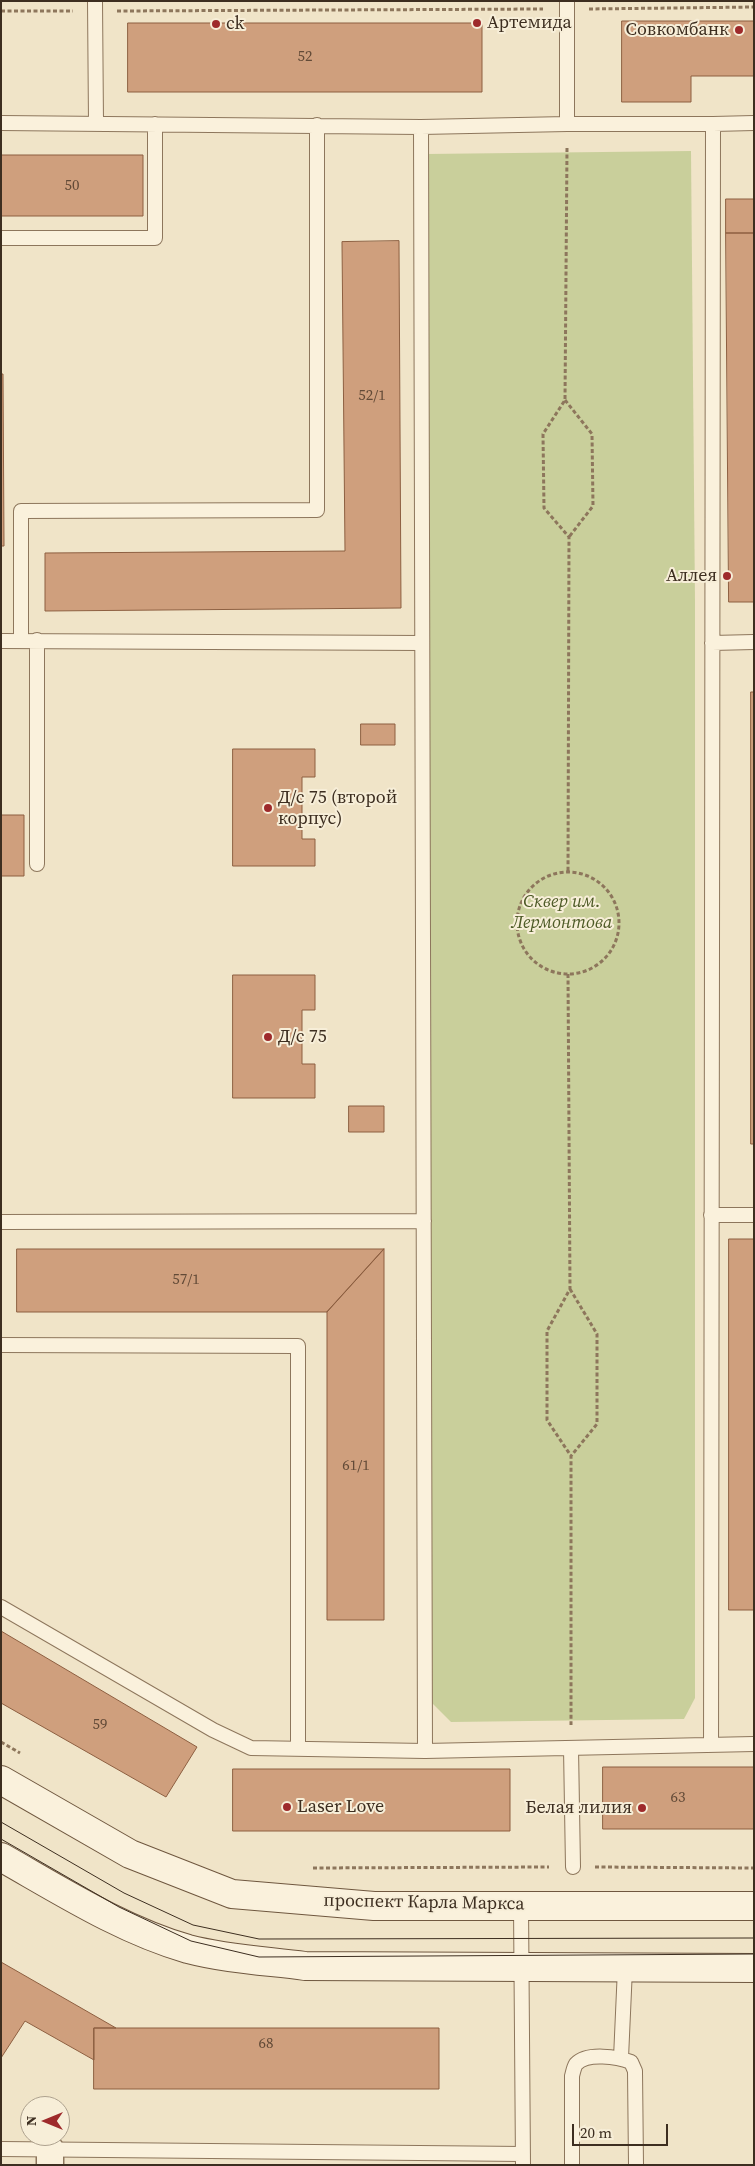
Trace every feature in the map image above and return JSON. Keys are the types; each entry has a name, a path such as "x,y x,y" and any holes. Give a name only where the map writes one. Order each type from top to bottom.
{"main road":[{"name":"проспект Карла Маркса","path":"1,1780 130,1854 232,1894 374,1906 754,1906"},
{"path":"1,1857 145,1934 190,1949 305,1966 754,1968"}],"lane":[{"path":"567,5 567,124"},
{"path":"95,6 96,123"},
{"path":"1,123 421,127 754,123"},
{"path":"1,238 156,238 156,124"},
{"path":"710,1744 713,124"},
{"path":"21,641 21,511 317,510 317,125"},
{"path":"421,127 425,1751"},
{"path":"37,640 37,864"},
{"path":"1,641 422,643"},
{"path":"712,642 754,642"},
{"path":"711,1215 754,1215"},
{"path":"1,1222 424,1221"},
{"path":"1,1345 298,1346 298,1748"},
{"path":"1,1607 213,1730 251,1748 425,1751 754,1744"},
{"path":"571,1748 573,1867"},
{"path":"1,2149 50,2157 523,2159 521,1906"},
{"path":"621,2058 624,1968"},
{"path":"572,2165 572,2076 576,2065 586,2058 621,2058 631,2062 635,2071 636,2165"}],"path":[{"path":"1,11 95,6 567,5 754,7"},
{"path":"567,124 565,400 543,434 544,508 569,537"},
{"path":"565,400 592,434 593,506 569,537 568,872"},
{"path":"568,872 588,876 604,887 616,904 619,923 616,943 604,960 588,971 568,974 548,970 532,959 521,942 517,923 521,903 532,886 549,876 568,872"},
{"path":"568,974 570,1289 546,1331 546,1420 571,1456 571,1748"},
{"path":"570,1289 597,1334 597,1424 571,1456"},
{"path":"1,1742 27,1757"},
{"path":"305,1868 754,1868"}],"green space":[{"name":"Сквер им. Лермонтова","path":"691,151 695,602 695,1698 684,1719 451,1722 429,1700 426,154"}],"building":[{"path":"622,21 754,21 754,76 691,76 691,102 622,102"},
{"path":"128,23 482,23 482,92 128,92"},
{"path":"1,155 143,155 143,216 1,216"},
{"path":"726,199 754,199 754,233 726,233"},
{"path":"726,233 754,233 754,602 729,602"},
{"path":"399,241 401,608 45,611 45,553 345,551 342,242"},
{"path":"1,374 3,374 4,546 1,546"},
{"path":"751,692 754,692 754,1144 751,1144"},
{"path":"361,724 395,724 395,745 361,745"},
{"name":"Д/с 75 (второй корпус)","path":"233,749 315,749 315,777 302,777 302,839 315,839 315,866 233,866"},
{"path":"1,815 24,815 24,876 1,876"},
{"name":"Д/с 75","path":"233,975 315,975 315,1010 302,1010 302,1064 315,1064 315,1098 233,1098"},
{"path":"349,1106 384,1106 384,1132 349,1132"},
{"path":"729,1239 754,1239 754,1610 729,1610"},
{"path":"17,1249 384,1249 327,1312 17,1312"},
{"path":"384,1249 384,1620 327,1620 327,1312"},
{"path":"1,1631 197,1747 166,1797 1,1703"},
{"path":"603,1767 754,1767 754,1829 603,1829"},
{"path":"233,1769 510,1769 510,1831 233,1831"},
{"path":"1,1962 116,2028 94,2028 94,2060 25,2021 1,2058"},
{"path":"94,2028 439,2028 439,2089 94,2089"}],"tram line":[{"path":"1,1822 124,1893 193,1925 259,1939 754,1938"},
{"path":"1,1839 119,1907 191,1941 259,1957 754,1954"}],"place":[{"name":"Артемида","path":"477,23"},
{"name":"ck","path":"216,24"},
{"name":"Совкомбанк","path":"739,30"},
{"name":"Аллея","path":"727,576"},
{"name":"Д/с 75 (второй корпус)","path":"268,808"},
{"name":"Д/с 75","path":"268,1037"},
{"name":"Laser Love","path":"287,1807"},
{"name":"Белая лилия","path":"642,1808"}]}
